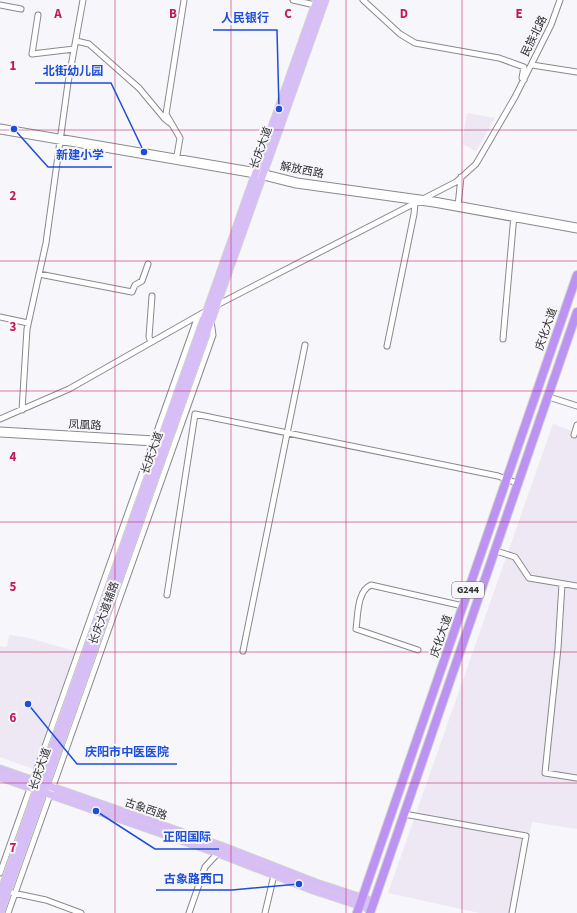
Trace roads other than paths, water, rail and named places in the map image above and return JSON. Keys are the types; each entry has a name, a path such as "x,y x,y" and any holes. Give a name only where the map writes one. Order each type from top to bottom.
{"highway":[{"name":"庆化大道","path":"359,906 577,275"},
{"name":"G244","path":"372,908 577,312"}],"main road":[{"name":"长庆大道","path":"0,895 41,788 160,442 207,311 325,0"},
{"name":"长庆大道","path":"160,442 216,306 316,2"},
{"name":"古象西路","path":"0,770 41,788 218,853 313,890 359,906 372,908"},
{"name":"古象西路","path":"0,777 41,788 221,846 316,883 359,906"},
{"name":"长庆大道","path":"0,913 11,893 41,788"}],"street":[{"path":"22,410 28,323 46,243 74,49 83,0"},
{"path":"176,160 180,138 166,114 184,0"},
{"path":"292,0 316,2"},
{"path":"0,419 68,389 216,306 456,182 476,164 524,79 524,67 499,58 415,43 400,34 363,0"},
{"name":"民族北路","path":"524,79 552,19 559,0"},
{"name":"民族北路","path":"524,79 551,25 559,0"},
{"path":"0,5 21,9"},
{"path":"38,15 32,54 74,49"},
{"path":"76,41 90,44 139,88 164,118 173,125"},
{"path":"532,65 577,72"},
{"name":"解放西路","path":"0,127 313,184 423,199 577,226"},
{"name":"解放西路","path":"0,131 61,139"},
{"name":"解放西路","path":"260,174 301,186 416,202 458,206"},
{"path":"458,206 462,177"},
{"path":"387,346 416,202"},
{"path":"503,339 514,216"},
{"name":"解放西路","path":"514,216 577,230"},
{"path":"39,274 132,292 135,285 142,281 148,264"},
{"path":"151,342 149,337 152,296"},
{"path":"160,442 198,316"},
{"path":"0,317 28,323"},
{"name":"长庆大道辅路","path":"0,873 41,788 213,335 211,319"},
{"path":"243,651 305,345"},
{"path":"549,396 577,406"},
{"path":"167,595 195,414 498,476 519,484"},
{"path":"574,435 577,425"},
{"name":"凤凰路","path":"0,430 160,442"},
{"name":"凤凰路","path":"0,434 160,442"},
{"path":"496,551 515,557 529,578 577,586"},
{"path":"562,584 558,648 545,772 577,778"},
{"path":"418,650 356,629 360,597 366,587 371,585 463,606"},
{"path":"404,814 526,836 512,913"},
{"path":"190,913 205,867 218,853"},
{"path":"265,913 274,874"},
{"path":"8,913 11,893 46,900 81,913"}],"place":[{"name":"人民银行","path":"279,109"},
{"name":"新建小学","path":"14,129"},
{"name":"北街幼儿园","path":"144,152"},
{"name":"庆阳市中医医院","path":"28,704"},
{"name":"正阳国际","path":"96,811"},
{"name":"古象路西口","path":"299,884"}]}
